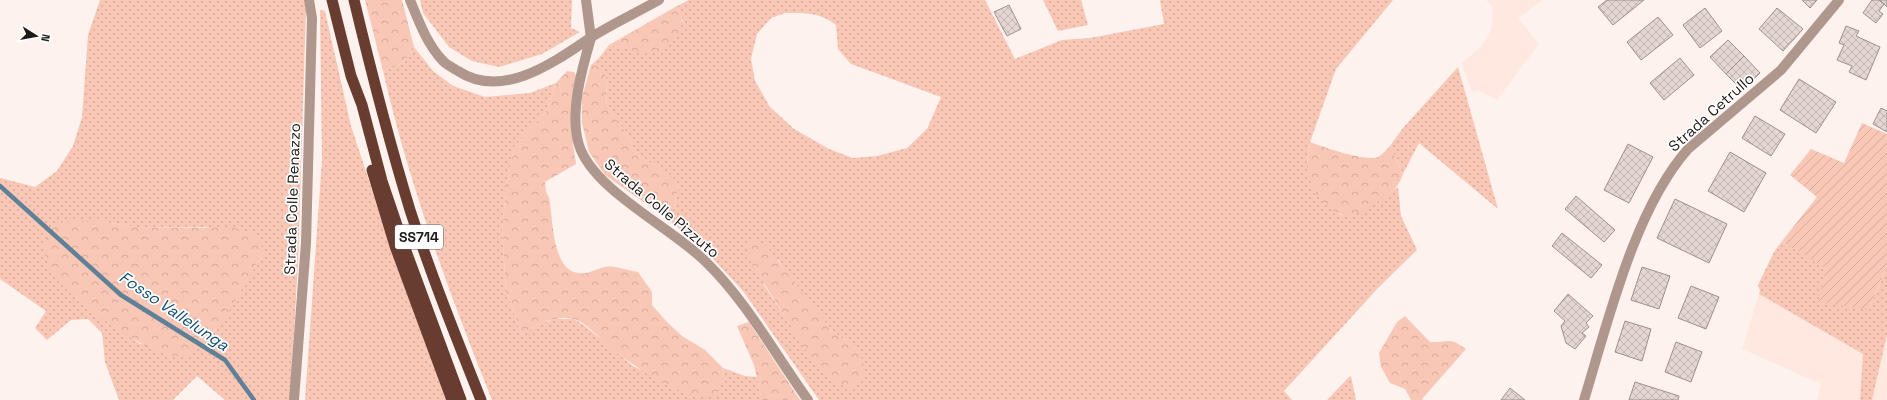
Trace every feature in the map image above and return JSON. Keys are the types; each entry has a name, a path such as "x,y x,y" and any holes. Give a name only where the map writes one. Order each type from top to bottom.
{"highway":[{"name":"SS714","path":"332,0 351,76 362,105 382,181 402,243 461,400"},
{"name":"SS714","path":"354,0 371,70 410,210 451,326 481,400"},
{"path":"351,76 355,107 375,184 395,246 452,400"}],"street":[{"name":"Strada Colle Renazzo","path":"294,400 306,243 312,18 309,0"},
{"path":"410,0 423,33 443,62 467,77 492,82 524,77 563,58 591,38 659,0"},
{"path":"586,0 591,38"},
{"name":"Strada Cetrullo","path":"1584,400 1634,244 1664,182 1676,163 1688,149 1781,70 1839,0"},
{"name":"Strada Colle Pizzuto","path":"591,38 585,58 577,105 576,125 578,144 586,163 600,179 690,247 706,262 752,317 808,400"}],"shaded area":[{"path":"1486,0 1543,0 1518,18 1539,44 1497,100 1478,90 1472,92 1461,63 1480,48 1489,35 1493,20 1492,6"},
{"path":"1759,294 1863,354 1860,400 1817,400 1821,384 1742,349"},
{"path":"1887,335 1887,400 1872,400"}],"green space":[{"path":"100,0 304,0 306,10 298,263 290,400 225,400 197,376 173,400 119,400 105,362 102,333 88,319 71,320 47,340 35,328 46,311 0,279 0,178 35,187 57,171 73,146 82,117 88,35","holes":["100,221 132,227 206,227 264,252 214,333 140,344 77,299 52,274"]},
{"path":"365,0 402,0 414,47 402,63 383,71"},
{"path":"420,0 572,0 571,28 580,32 542,54 499,67 472,61 449,47 423,13"},
{"path":"689,0 985,0 1015,59 1062,40 1090,38 1164,24 1160,0 1393,0 1336,69 1310,142 1307,162 1324,203 1341,215 1369,206 1398,187 1401,216 1417,250 1378,288 1284,391 1292,400 819,400 743,291 703,248 666,218 673,211 679,186 669,174 644,159 635,151 626,132 609,109 606,96 606,75 599,66 591,65 599,58 609,45 640,51 652,51 683,21 677,6","holes":["785,13 818,15 830,21 836,25 838,49 851,64 941,97 927,129 907,148 877,156 853,158 829,149 794,129 770,107 755,81 751,59 757,34 771,18","778,259 787,275 833,332 851,345 802,342 764,285"]},
{"path":"1043,0 1081,0 1088,25 1058,31"},
{"path":"677,6 682,19 681,27 676,37 663,47 647,52 609,45"},
{"path":"320,10 325,11 351,126 391,248 447,400 305,400 322,160"},
{"path":"414,47 433,71 453,86 485,97 530,93 556,83 546,112 514,147 506,191 502,231 506,291 522,335 539,324 555,319 574,319 585,326 633,366 655,376 722,383 723,368 745,376 757,377 762,400 492,400 460,319 431,238 405,155 383,71 402,63"},
{"path":"591,65 599,66 606,75 606,96 609,109 626,132 635,151 644,159 670,174 679,186 673,211 666,218 605,175 589,152 582,123 582,97"},
{"path":"1458,67 1498,209 1419,143 1403,174 1390,146 1403,128"},
{"path":"567,71 574,72 578,79 571,113 571,131 576,164 545,182 546,192 549,197 555,242 558,253 563,263 569,270 578,273 592,272 601,268 609,267 617,267 638,272 652,292 652,305 682,336 705,350 723,368 722,383 715,396 700,397 689,394 677,390 651,376 626,360 578,320 559,318 539,324 522,335 506,291 502,231 506,191 514,147 546,112 556,83"},
{"path":"1862,123 1887,134 1887,266 1869,310 1818,302 1826,269 1782,241 1817,197 1790,175 1811,149 1844,163"},
{"path":"1310,142 1355,156 1372,158 1380,156 1390,146 1403,174 1401,180 1395,189 1384,198 1357,213 1352,215 1344,215 1330,208 1323,202 1313,188 1307,164"},
{"path":"65,221 100,221 132,227 235,228 258,236 264,252 231,308 212,335 190,354 177,356 159,352 117,329 78,299 53,275 48,265 43,247 51,227"},
{"path":"751,240 765,244 833,332 851,345 861,355 866,375 851,389 834,382 817,367 751,263 748,247"},
{"path":"1782,241 1827,269 1869,310 1887,266 1887,335 1872,400 1860,400 1863,354 1759,294 1760,291 1758,285 1774,252"},
{"path":"1405,316 1430,342 1452,341 1466,349 1422,399 1423,400 1411,400 1405,389 1390,383 1381,367 1379,353 1397,322"},
{"path":"749,322 800,400 762,400 754,365 737,326"},
{"path":"1351,376 1356,400 1327,400 1349,377"}],"building":[{"path":"1607,0 1644,0 1613,25 1598,7"},
{"path":"1802,0 1817,0 1810,8"},
{"path":"1872,0 1879,0 1884,4 1879,11 1883,14 1876,23 1863,13"},
{"path":"1879,0 1887,0 1887,7 1884,4"},
{"path":"1009,5 1021,29 1007,36 994,12"},
{"path":"1705,8 1722,31 1700,48 1683,25"},
{"path":"1777,8 1803,29 1783,51 1759,29"},
{"path":"1658,17 1673,35 1641,60 1627,42"},
{"path":"1846,26 1859,31 1856,36 1880,47 1866,80 1849,72 1852,66 1837,60 1844,45 1839,43"},
{"path":"1728,40 1744,56 1726,74 1710,57"},
{"path":"1744,56 1760,73 1742,90 1726,74"},
{"path":"1680,58 1694,75 1664,100 1650,83"},
{"path":"1799,79 1836,102 1816,133 1780,110"},
{"path":"1881,108 1887,111 1887,132 1873,124"},
{"path":"1755,116 1785,134 1771,156 1742,138"},
{"path":"1628,144 1653,157 1629,203 1604,190"},
{"path":"1730,152 1766,173 1744,212 1708,191"},
{"path":"1576,196 1615,230 1604,242 1565,209"},
{"path":"1675,199 1727,224 1709,263 1657,238"},
{"path":"1562,233 1602,265 1591,278 1552,246"},
{"path":"1642,267 1670,276 1659,309 1631,300"},
{"path":"1691,286 1719,297 1706,329 1678,318"},
{"path":"1568,294 1593,316 1586,323 1589,327 1582,333 1586,336 1575,349 1566,343 1561,326 1565,321 1554,311"},
{"path":"1625,321 1651,329 1642,361 1615,352"},
{"path":"1676,342 1702,352 1691,382 1665,372"},
{"path":"1635,382 1679,396 1678,400 1629,400"},
{"path":"1510,388 1525,400 1501,400"}],"waterway":[{"name":"Fosso Vallelunga","path":"0,186 121,295 225,360 254,400"}]}
